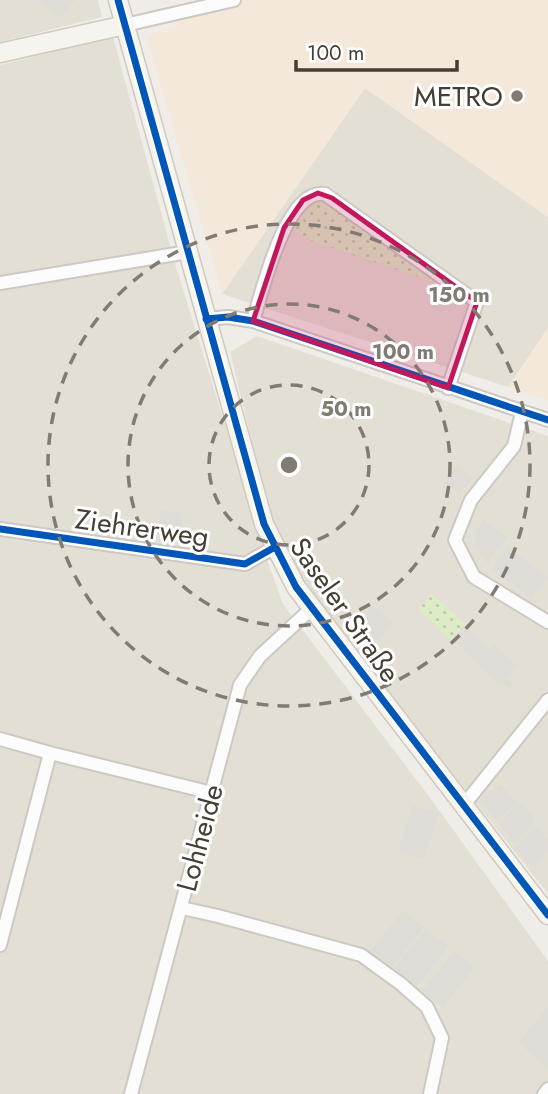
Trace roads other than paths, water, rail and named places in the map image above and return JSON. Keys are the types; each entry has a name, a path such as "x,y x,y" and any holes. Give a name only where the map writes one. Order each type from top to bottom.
{"street":[{"name":"Saseler Straße","path":"118,0 264,524 296,587 548,915"},
{"path":"0,53 234,0"},
{"path":"253,321 284,228 307,197 318,193 325,194 477,302 448,388"},
{"path":"0,283 188,252"},
{"path":"206,319 228,317 253,321 548,420"},
{"path":"523,412 514,446 471,500 454,540 474,577 548,622"},
{"name":"Ziehrerweg","path":"0,529 245,564 275,547"},
{"name":"Lohheide","path":"131,1094 240,685 260,656 312,608"},
{"path":"463,806 548,699"},
{"path":"0,738 212,793"},
{"path":"0,945 50,753"},
{"path":"182,908 361,955 376,965 427,1007 442,1038 430,1094"},
{"path":"544,1094 548,1089"}],"place":[{"name":"METRO","path":"517,96"}]}
